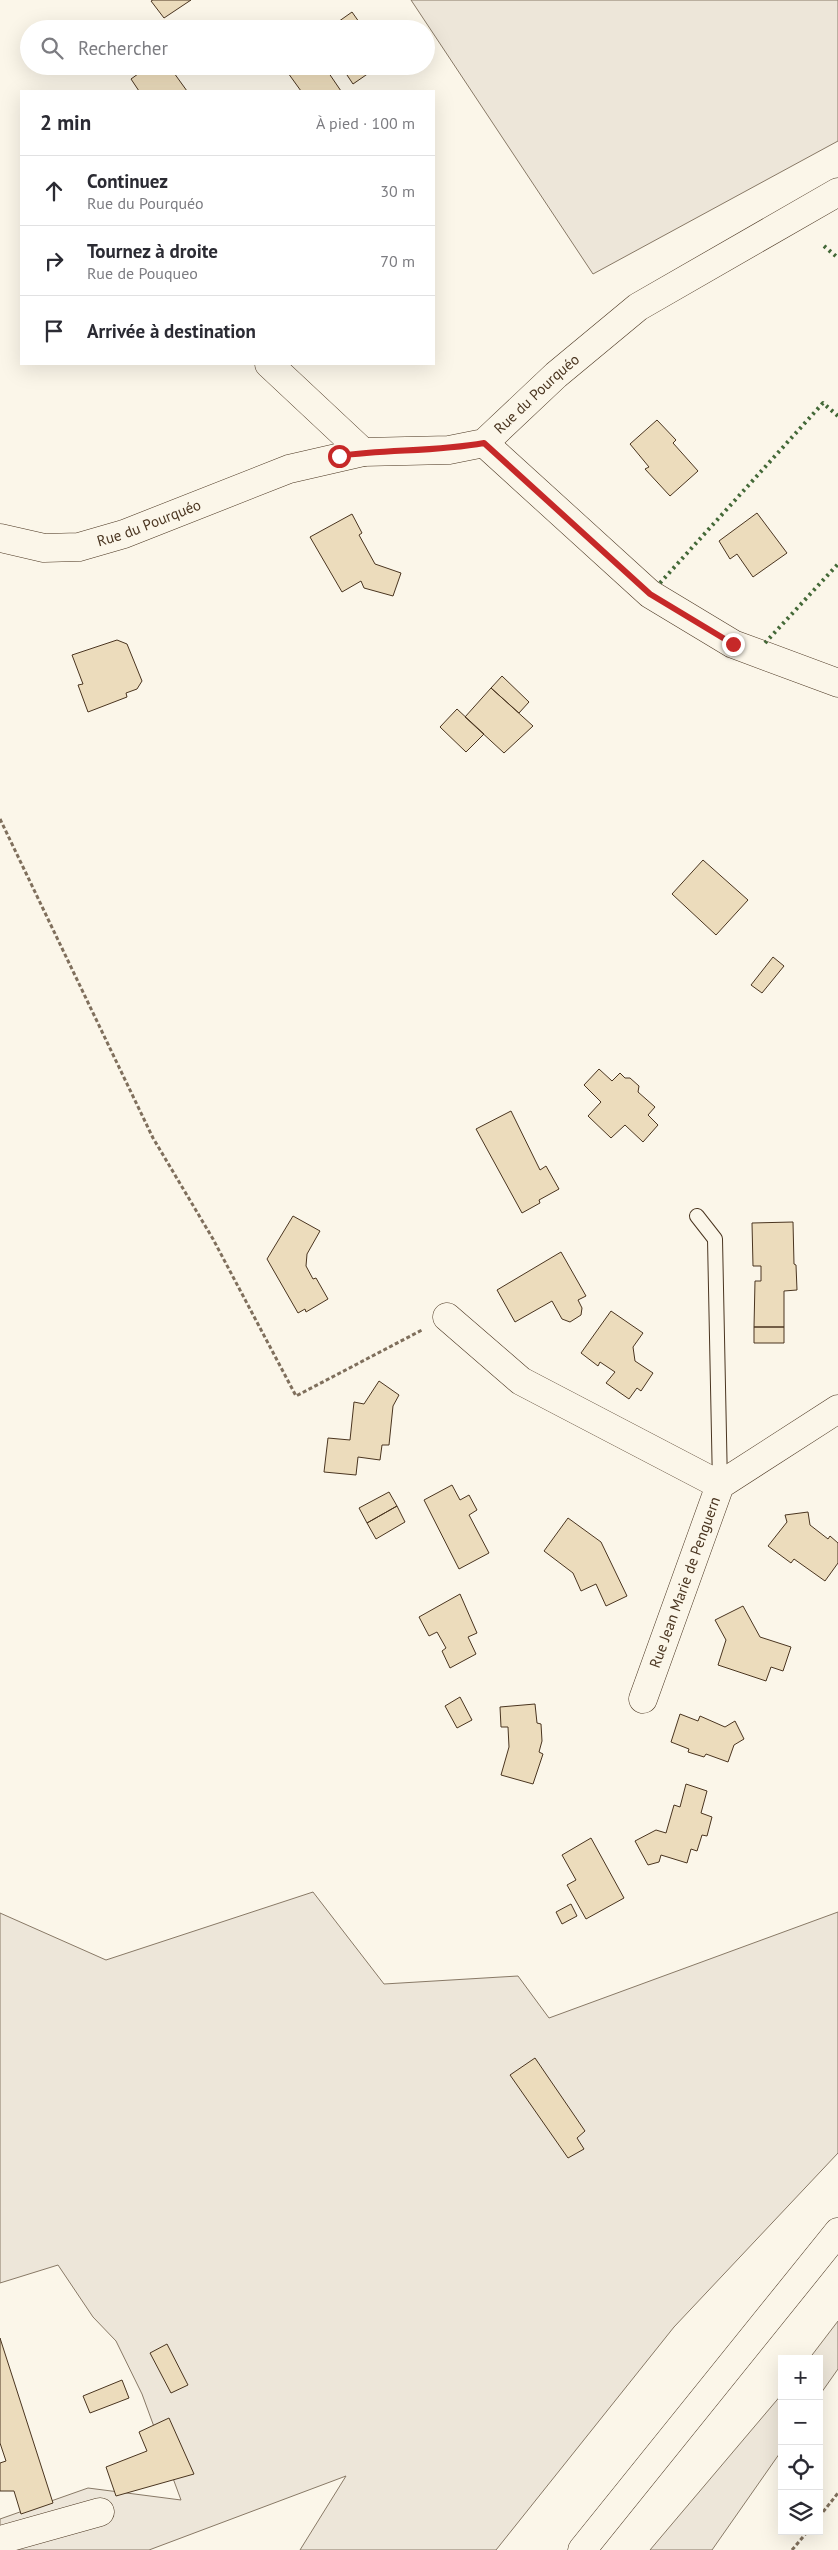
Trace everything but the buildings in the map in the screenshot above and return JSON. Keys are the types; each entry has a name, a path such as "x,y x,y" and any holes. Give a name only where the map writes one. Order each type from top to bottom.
{"street":[{"name":"Rue du Pourquéo","path":"0,538 44,548 79,547 124,534 289,469 363,452 449,450 484,443 556,374 638,307 838,192"},
{"path":"270,365 363,452"},
{"path":"484,443 650,594 733,644 838,683"},
{"path":"447,1317 521,1382 720,1485"},
{"name":"Rue Jean Marie de Penguern","path":"643,1699 720,1485 838,1409"},
{"path":"582,2550 838,2232"},
{"path":"0,2540 100,2512"}],"lane":[{"path":"697,1216 715,1239 720,1485"}],"path":[{"path":"0,819 153,1138 213,1239 296,1396 447,1317"},
{"path":"823,2512 838,2493"},
{"path":"792,2550 805,2535"}],"shaded area":[{"path":"411,0 838,0 838,141 593,274 435,36 435,20 424,20"},
{"path":"313,1892 384,1984 518,1976 549,2018 838,1912 838,2153 674,2327 496,2550 300,2550 346,2476 149,2550 0,2550 0,2519 88,2488 181,2500 142,2394 116,2341 93,2317 58,2265 0,2283 0,1913 106,1960"},
{"path":"838,2321 838,2369 823,2390 823,2355 812,2355"},
{"path":"778,2399 778,2456 712,2550 650,2550"}],"hedge":[{"path":"824,246 838,258"},
{"path":"660,583 823,403 838,416"},
{"path":"765,643 838,564"}],"route":[{"path":"339,456 363,452 449,450 484,443 650,594 733,644"}]}
